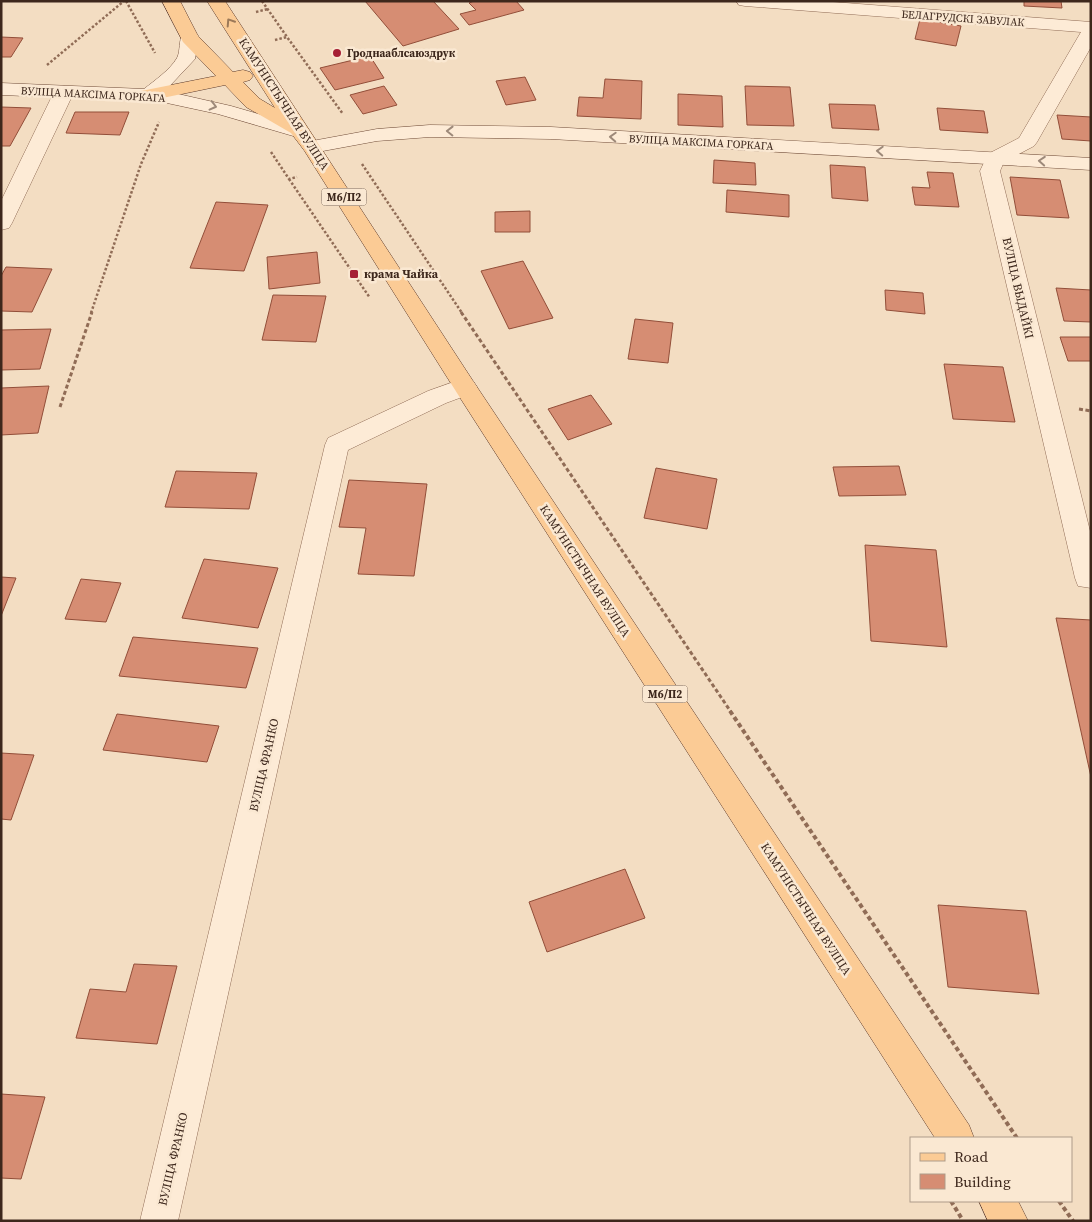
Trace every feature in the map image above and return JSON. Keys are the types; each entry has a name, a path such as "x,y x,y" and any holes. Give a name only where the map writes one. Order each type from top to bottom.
{"main road":[{"name":"М6/П2","path":"171,1 190,38 253,103 306,139"},
{"name":"КАМУНІСТЫЧНАЯ ВУЛІЦА","path":"216,1 465,387 955,1137"},
{"path":"148,94 262,72"},
{"path":"998,1202 1010,1221"}],"street":[{"name":"БЕЛАГРУДСКІ ЗАВУЛАК","path":"745,1 1091,29"},
{"path":"995,158 1027,142 1091,29"},
{"path":"148,94 165,82 186,59 190,38"},
{"name":"ВУЛІЦА МАКСІМА ГОРКАГА","path":"1,89 148,94 211,105 306,139 440,131 551,133 1091,164"},
{"path":"1,223 64,92"},
{"name":"ВУЛІЦА ВЫДАЙКІ","path":"995,158 990,171 1088,578"},
{"name":"ВУЛІЦА ФРАНКО","path":"159,1221 338,444 437,397 465,387"}],"path":[{"path":"43,69 125,1 159,61"},
{"path":"262,1 287,37"},
{"path":"60,406 141,164 160,120"},
{"path":"359,160 1016,1137"},
{"path":"952,1202 963,1221"},
{"path":"1060,1202 1073,1221"}],"building":[{"path":"365,1 433,1 459,29 403,46"},
{"path":"474,1 516,1 524,10 469,25 460,14 476,10 469,3"},
{"path":"1024,1 1061,1 1062,8 1024,6"},
{"path":"920,19 961,26 956,46 915,39"},
{"path":"1,37 23,38 11,57 1,57"},
{"path":"370,56 384,78 335,90 320,68"},
{"path":"525,77 536,100 506,105 496,81"},
{"path":"605,79 642,81 641,119 577,116 579,97 603,98"},
{"path":"384,86 397,105 363,114 350,95"},
{"path":"745,86 790,87 794,126 747,125"},
{"path":"678,94 722,96 723,127 678,125"},
{"path":"829,104 875,105 879,130 832,128"},
{"path":"1,107 31,108 10,146 1,146"},
{"path":"937,108 984,111 988,133 940,130"},
{"path":"75,112 129,112 120,135 66,133"},
{"path":"1057,115 1091,117 1091,141 1062,139"},
{"path":"714,160 755,163 756,185 713,183"},
{"path":"830,165 865,167 868,201 832,198"},
{"path":"927,172 953,173 959,207 915,205 912,187 930,188"},
{"path":"1010,177 1060,180 1069,218 1017,215"},
{"path":"727,190 789,195 789,217 726,212"},
{"path":"216,202 268,205 244,271 190,268"},
{"path":"530,211 530,232 495,232 495,212"},
{"path":"317,252 320,283 269,289 267,257"},
{"path":"523,261 553,318 509,329 481,271"},
{"path":"6,267 52,269 32,312 1,311 1,276"},
{"path":"1056,288 1091,290 1091,322 1064,321"},
{"path":"885,290 923,293 925,314 886,310"},
{"path":"273,295 326,296 316,342 262,340"},
{"path":"635,319 673,323 668,363 628,359"},
{"path":"51,329 40,369 1,370 1,330"},
{"path":"1060,337 1091,337 1091,361 1068,361"},
{"path":"944,364 1003,367 1015,422 953,419"},
{"path":"49,386 38,433 1,435 1,388"},
{"path":"591,395 612,424 568,440 548,409"},
{"path":"899,466 906,495 839,496 833,467"},
{"path":"656,468 717,479 707,529 644,518"},
{"path":"176,471 257,473 249,509 165,507"},
{"path":"349,480 427,484 414,576 358,574 366,528 339,527"},
{"path":"865,545 936,550 947,647 871,641"},
{"path":"204,559 278,568 258,628 182,618"},
{"path":"1,577 16,578 1,616"},
{"path":"81,579 121,583 106,622 65,619"},
{"path":"1056,618 1091,620 1091,777"},
{"path":"133,637 258,648 246,688 119,676"},
{"path":"117,714 219,726 207,762 103,750"},
{"path":"1,753 34,755 11,820 1,819"},
{"path":"625,869 645,918 547,952 529,902"},
{"path":"938,905 1026,911 1039,994 948,987"},
{"path":"134,964 177,966 157,1044 76,1038 90,989 126,992"},
{"path":"1,1094 45,1097 21,1179 1,1178"}],"place":[{"name":"Гроднааблсаюздрук","path":"337,53"},
{"name":"крама Чайка","path":"354,274"}]}
